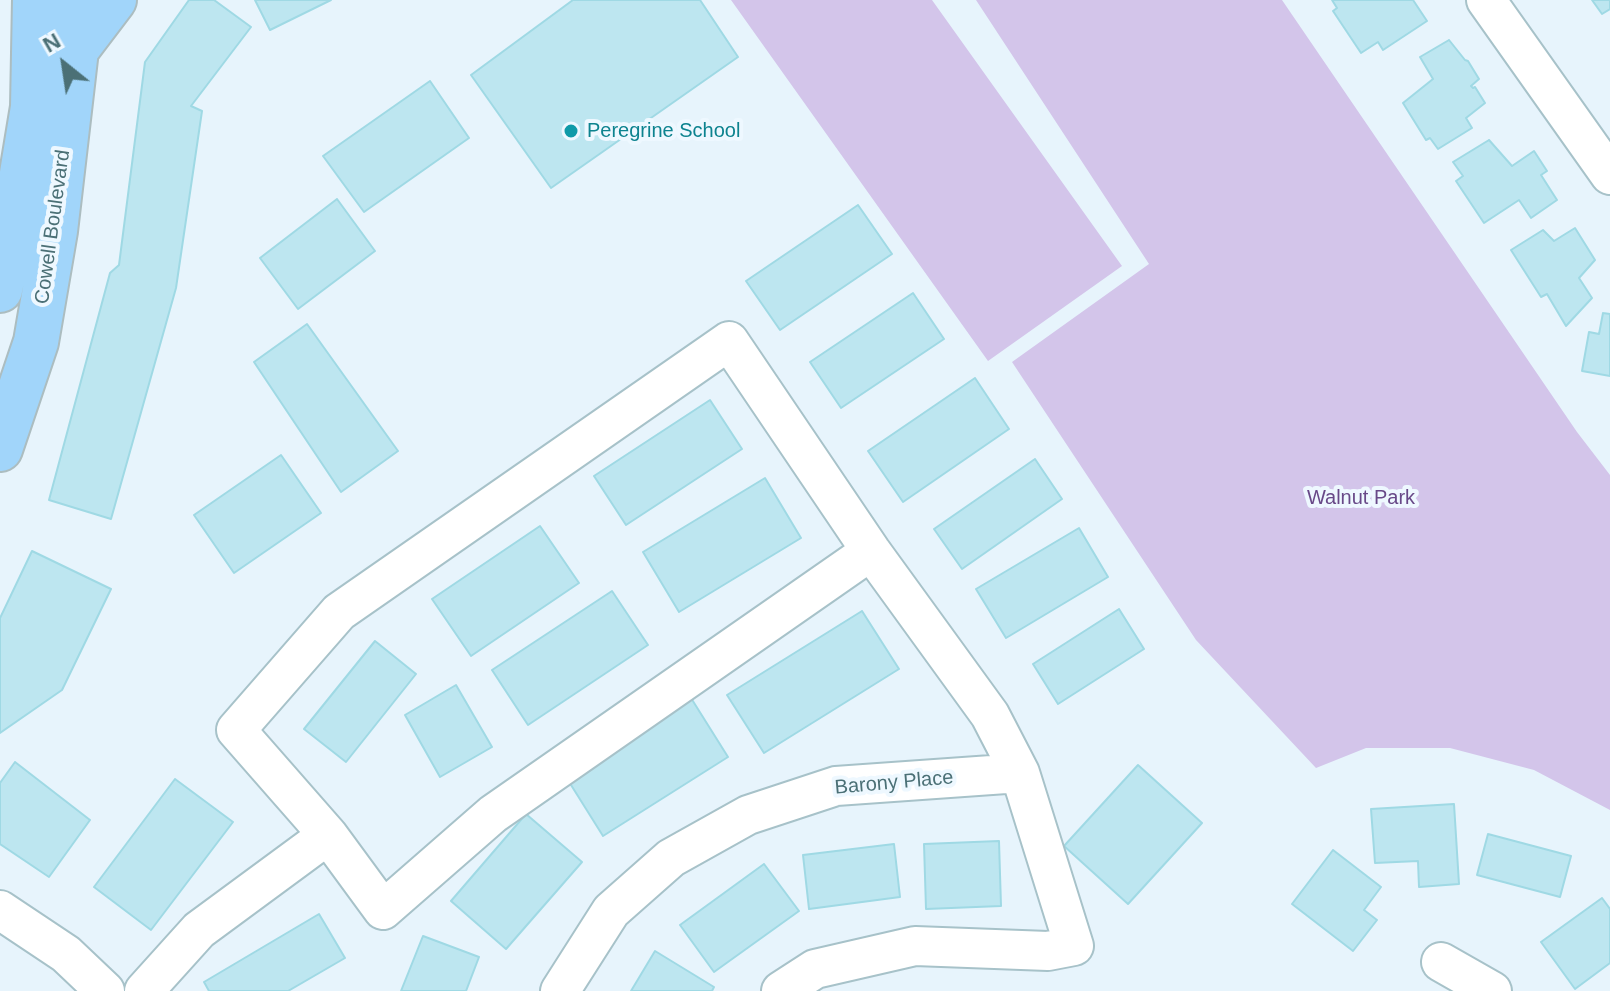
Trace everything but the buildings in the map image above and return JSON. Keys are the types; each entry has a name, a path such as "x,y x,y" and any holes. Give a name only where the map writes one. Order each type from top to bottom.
{"main road":[{"name":"Cowell Boulevard","path":"0,290 33,107 35,0"},
{"name":"Cowell Boulevard","path":"0,449 36,342 55,231 76,50 76,0"},
{"path":"76,50 114,0"},
{"path":"0,19 15,47 33,107"}],"street":[{"path":"1486,0 1610,175"},
{"path":"781,991 815,969 915,946 1048,951 1074,946 1020,773 990,715 871,551 729,341 339,612 236,730 328,835 383,910 493,814 871,551"},
{"name":"Barony Place","path":"560,991 611,911 671,858 748,815 836,786 1020,773"},
{"path":"144,991 199,930 328,835"},
{"path":"0,910 66,954 105,991"},
{"path":"1441,962 1492,991"}],"green space":[{"path":"731,0 932,0 1122,266 988,361"},
{"name":"Walnut Park","path":"976,0 1282,0 1577,432 1610,475 1610,810 1534,770 1450,748 1366,748 1316,768 1196,640 1012,362 1149,264"}],"place":[{"name":"Peregrine School","path":"571,131"}]}
